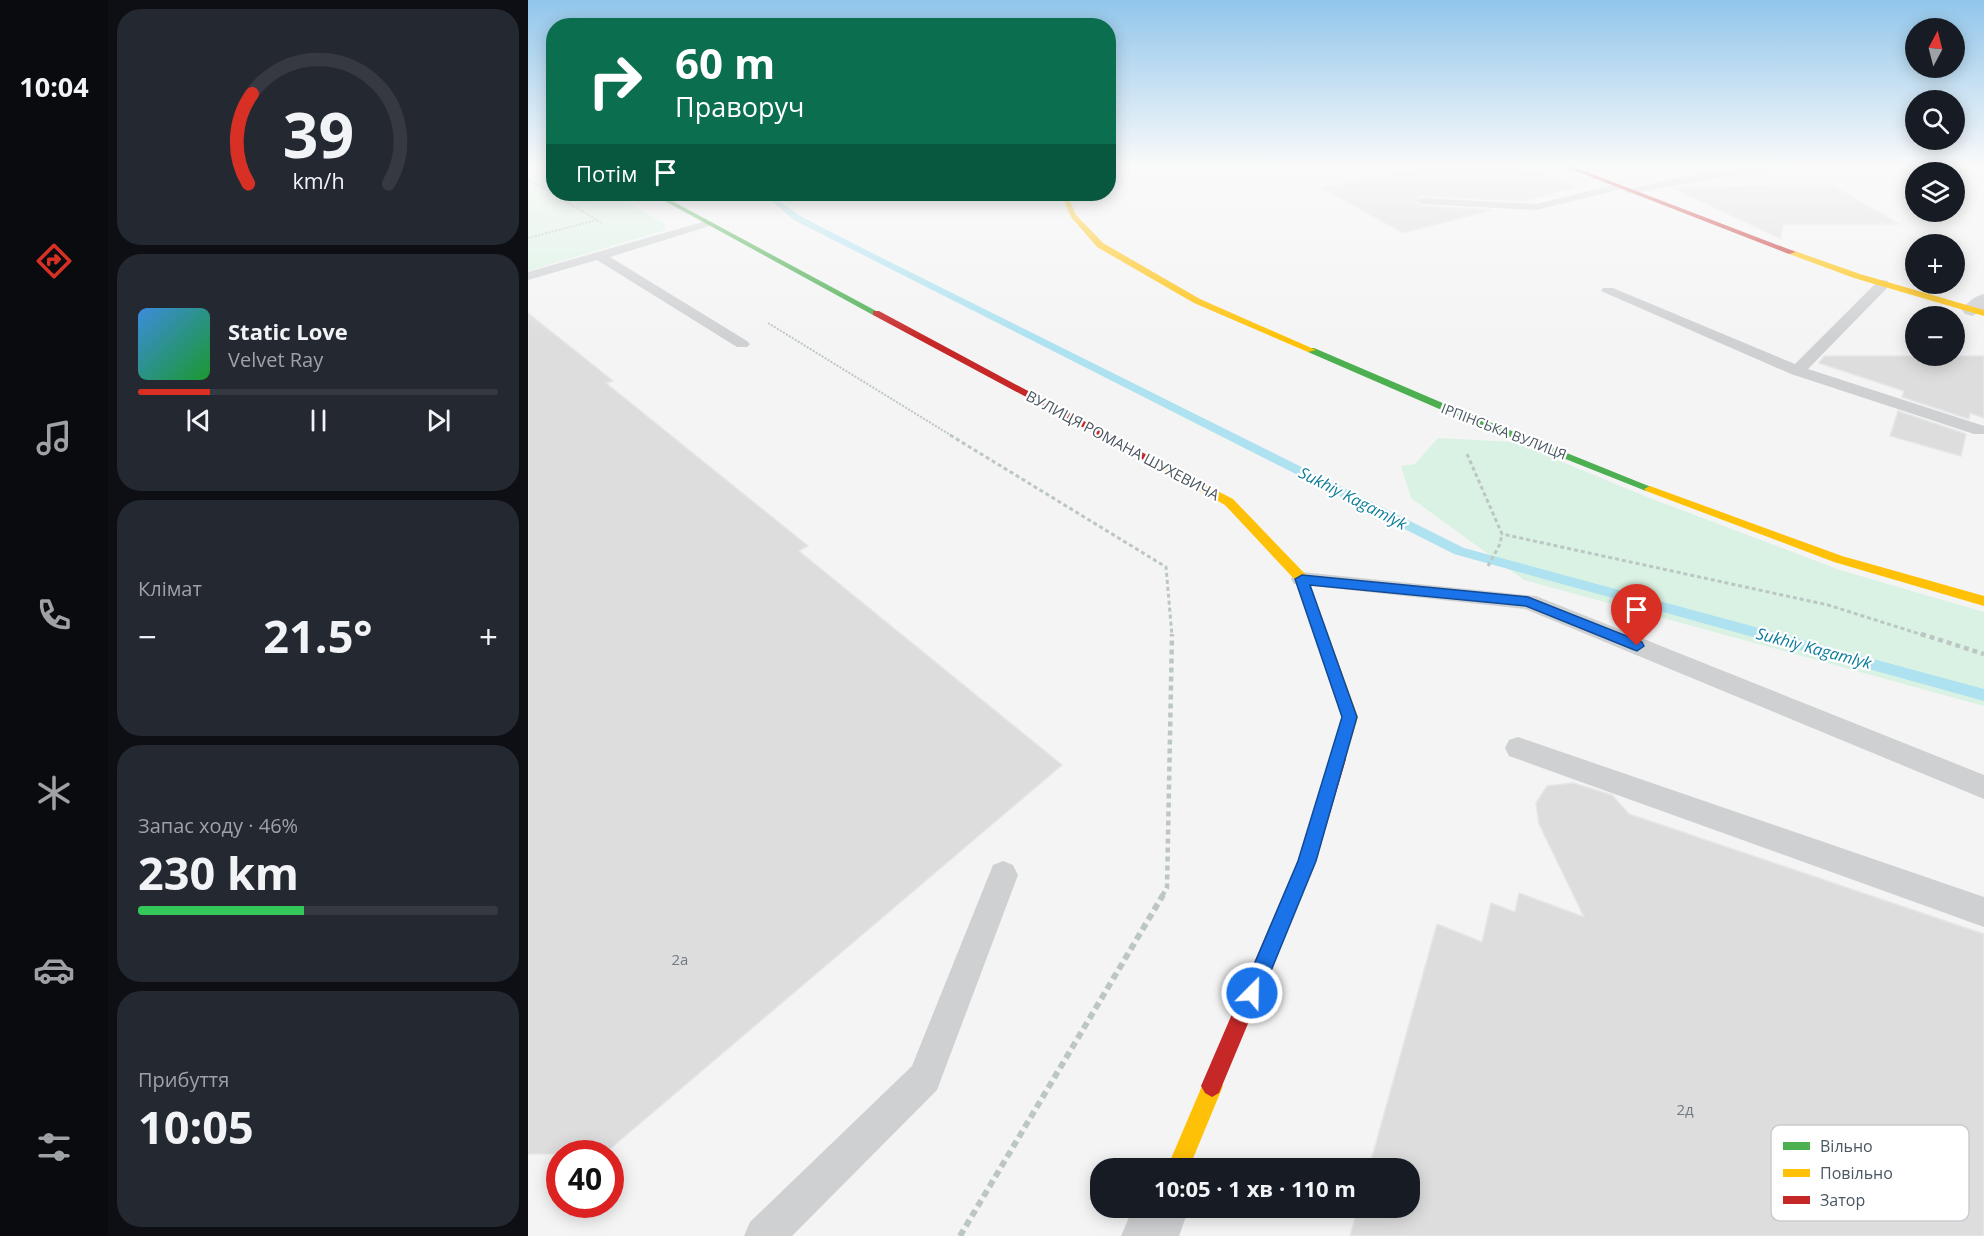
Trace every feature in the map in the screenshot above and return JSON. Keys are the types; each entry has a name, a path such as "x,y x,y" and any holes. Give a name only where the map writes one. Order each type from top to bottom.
{"street":[{"name":"ВУЛИЦЯ РОМАНА ШУХЕВИЧА","path":"711,224 1229,502 1302,579 1350,717 1307,861 1182,1158"},
{"name":"ІРПІНСЬКА ВУЛИЦЯ","path":"1080,224 1100,245 1197,301 1441,406 1838,559 1984,602"},
{"path":"1719,224 1883,284 1980,308"},
{"path":"1149,1236 1157,1218"}],"lane":[{"path":"528,276 711,224"},
{"path":"599,256 742,344"},
{"path":"1797,371 1883,284"},
{"path":"1608,291 1797,371 1980,429"},
{"path":"1302,579 1528,602 1984,787"},
{"path":"1518,747 1984,912"},
{"path":"764,1236 925,1078 1003,875"}],"path":[{"path":"528,238 583,224"},
{"path":"603,224 639,244"},
{"path":"760,318 1166,567 1172,617 1167,888 960,1236"},
{"path":"1441,406 1464,447 1503,534 1486,570"},
{"path":"1503,534 1828,605 1984,654"}],"green space":[{"path":"528,224 665,224 665,230 528,271"},
{"path":"1438,438 1514,442 1647,497 1840,570 1984,612 1984,706 1524,580 1411,498 1401,466 1415,464"}],"building":[{"path":"1386,224 1439,224 1403,233"},
{"path":"1749,224 1899,224 1783,224 1781,239"},
{"path":"528,313 613,381 606,383 808,546 799,551 1062,765 620,1140 546,1140 546,1154 528,1154"},
{"path":"1824,356 1905,356 1905,366 1965,366 1965,356 1984,356 1984,418 1970,413 1969,419 1902,397 1904,391 1819,363"},
{"path":"1898,411 1966,434 1961,456 1890,436"},
{"path":"1573,783 1612,795 1629,814 1984,934 1984,1236 1350,1236 1355,1218 1420,1218 1420,1158 1372,1158 1437,924 1482,942 1491,903 1515,912 1519,893 1584,917 1539,824 1536,803 1547,786"}],"waterway":[{"name":"Sukhiy Kagamlyk","path":"808,224 1459,551 1984,695"}],"traffic: fast":[{"path":"710,224 876,313"},
{"path":"1311,350 1441,406 1650,489"}],"traffic: slow":[{"path":"1080,224 1100,245 1197,301 1311,350"},
{"path":"1792,252 1857,276 1984,313"},
{"path":"1157,463 1229,502 1302,579 1350,717 1338,759"},
{"path":"1650,489 1838,559 1984,601"},
{"path":"1182,1158 1212,1086"}],"traffic: jam":[{"path":"1718,224 1792,252"},
{"path":"876,313 1157,463"},
{"path":"1212,1086 1307,861 1338,759"}],"route":[{"path":"1252,993 1307,861 1350,717 1302,579 1528,602 1637,646"}]}
